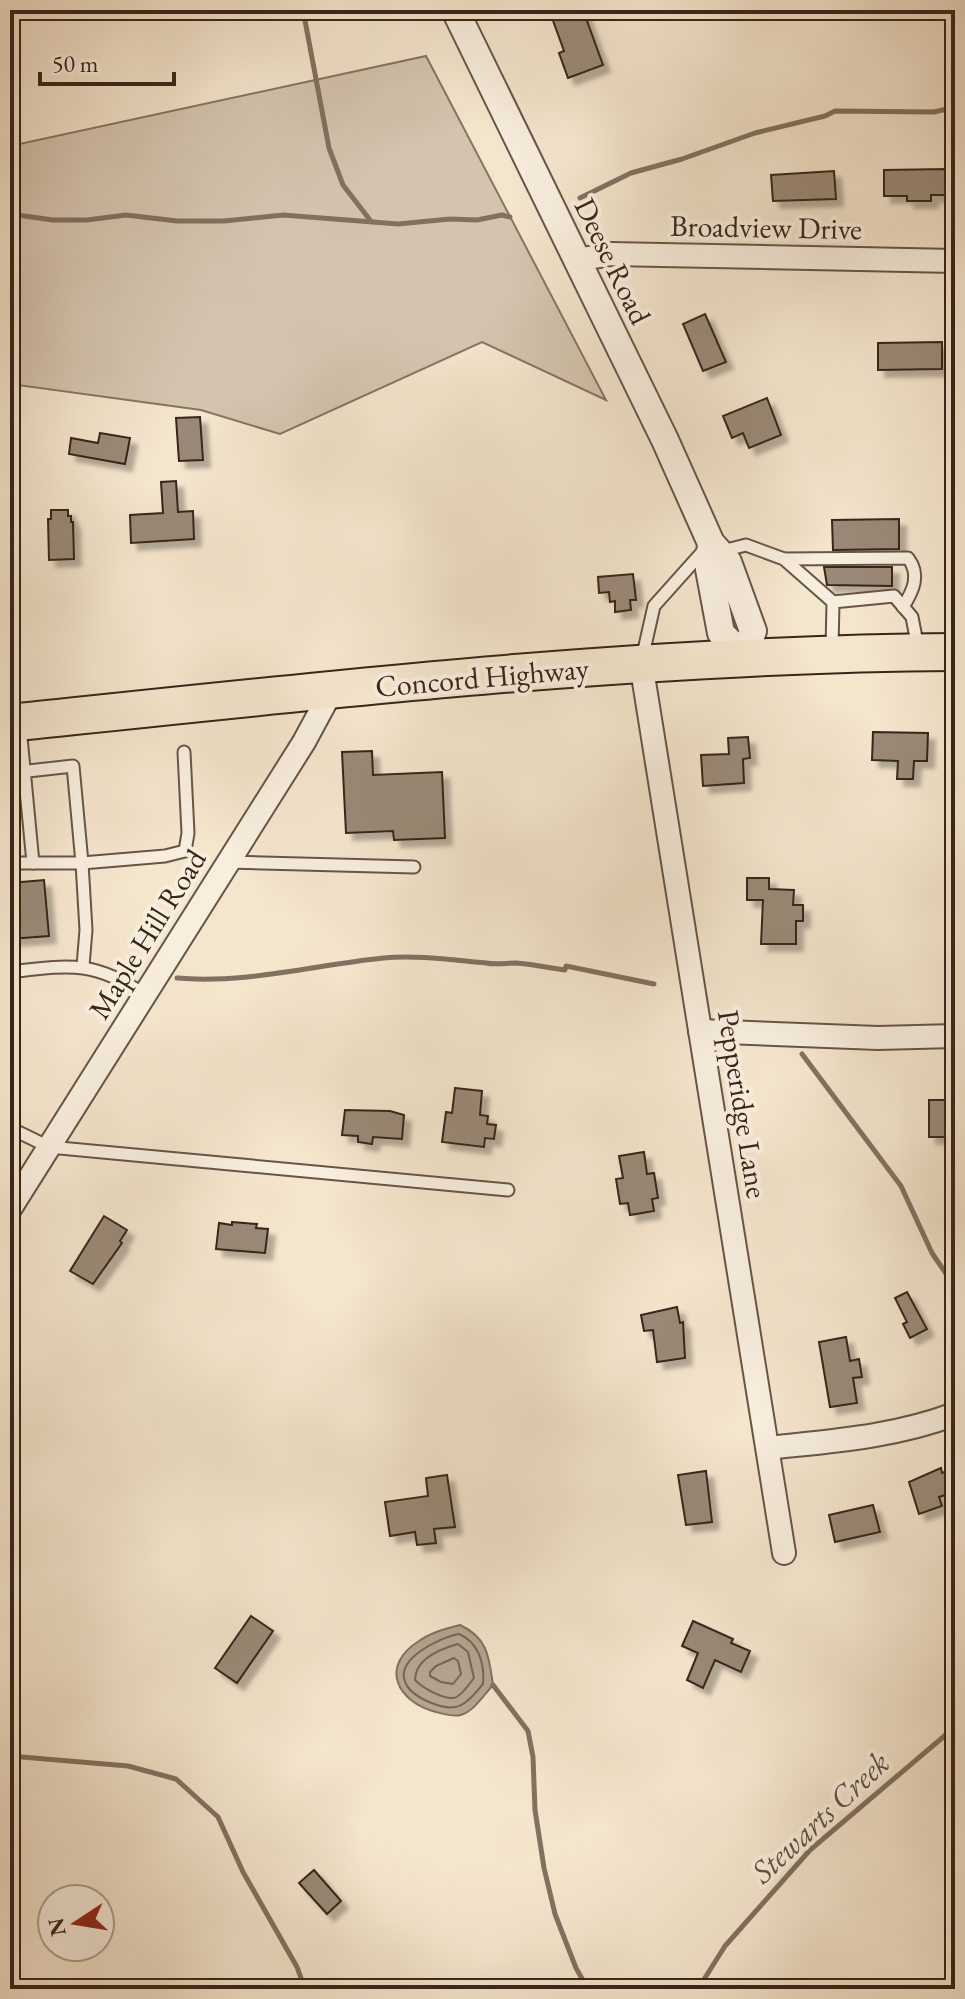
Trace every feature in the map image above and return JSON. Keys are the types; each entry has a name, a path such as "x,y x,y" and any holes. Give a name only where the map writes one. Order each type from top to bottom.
{"highway":[{"name":"Concord Highway","path":"15,723 332,690 641,663 955,652"}],"street":[{"name":"Deese Road","path":"455,10 715,547 728,562 753,631 744,657"},
{"name":"Broadview Drive","path":"577,260 611,254 955,261"},
{"name":"Pepperidge Lane","path":"641,663 784,1553"},
{"name":"Maple Hill Road","path":"10,1209 304,742 332,690"},
{"path":"700,1031 878,1038 955,1036"},
{"path":"768,1448 894,1433 955,1414"}],"lane":[{"path":"641,663 654,606 715,547 746,545 784,559 908,558 915,571 913,589 903,607"},
{"path":"784,559 833,602 894,596 912,617 919,652"},
{"path":"831,654 833,602"},
{"path":"15,723 24,771 33,863"},
{"path":"10,863 82,863 165,856 185,851 188,833 184,752"},
{"path":"10,773 73,766 86,930 83,966"},
{"path":"228,862 414,867"},
{"path":"10,972 83,966 119,977 145,995"},
{"path":"10,1128 49,1147 508,1190"}],"shaded area":[{"path":"426,56 606,400 482,342 280,434 201,410 10,384 10,146"}],"water":[{"path":"460,1625 476,1636 486,1649 493,1685 470,1710 461,1715 422,1707 403,1692 398,1682 399,1661 419,1641"}],"building":[{"path":"566,10 583,10 603,65 568,78 559,53 564,51 551,15"},
{"path":"946,169 946,195 931,195 931,201 907,201 907,196 884,196 884,170"},
{"path":"834,171 836,199 773,201 771,175"},
{"path":"705,314 726,362 703,371 683,324"},
{"path":"942,342 942,369 878,370 878,343"},
{"path":"767,398 781,435 749,448 743,433 732,438 723,416"},
{"path":"200,417 203,460 179,461 176,418"},
{"path":"100,433 130,438 125,464 69,454 71,438 98,443"},
{"path":"176,481 178,512 193,511 194,539 131,543 130,515 163,513 161,482"},
{"path":"51,510 68,510 68,516 71,516 74,559 49,560 48,519 51,519"},
{"path":"899,519 899,549 833,550 832,520"},
{"path":"824,567 892,567 892,586 827,585"},
{"path":"633,574 636,600 630,600 631,610 615,612 615,601 610,602 609,592 599,593 598,577"},
{"path":"873,732 928,733 927,761 914,761 913,779 897,779 898,761 872,760"},
{"path":"748,737 750,758 743,759 744,783 703,786 701,755 729,754 728,738"},
{"path":"372,751 373,775 442,772 445,838 394,840 393,831 346,833 342,752"},
{"path":"747,878 769,878 769,889 794,890 793,905 803,905 803,921 796,921 796,944 761,944 763,900 747,900"},
{"path":"44,880 49,936 10,939 10,883"},
{"path":"455,1088 482,1091 480,1115 488,1116 487,1124 496,1125 494,1139 485,1138 484,1147 442,1142 446,1112 452,1113"},
{"path":"929,1100 955,1100 955,1137 929,1137"},
{"path":"345,1110 390,1111 404,1115 402,1139 373,1137 372,1144 358,1142 358,1136 342,1135"},
{"path":"644,1152 647,1174 654,1173 658,1198 652,1199 654,1211 630,1215 628,1203 620,1204 616,1179 623,1178 619,1156"},
{"path":"104,1216 127,1230 120,1241 122,1243 93,1284 70,1271"},
{"path":"232,1222 257,1224 256,1228 268,1229 265,1253 216,1249 219,1223 232,1225"},
{"path":"907,1292 927,1329 910,1338 903,1324 907,1322 895,1298"},
{"path":"677,1307 680,1323 683,1322 685,1358 657,1362 653,1330 644,1331 641,1315"},
{"path":"846,1337 850,1361 859,1359 862,1377 853,1378 857,1403 830,1407 819,1342"},
{"path":"941,1468 942,1473 955,1468 955,1492 939,1497 942,1506 919,1514 909,1482"},
{"path":"706,1471 712,1522 686,1525 678,1475"},
{"path":"447,1475 455,1527 434,1529 436,1543 417,1545 415,1532 390,1536 385,1502 428,1496 426,1478"},
{"path":"873,1505 880,1532 835,1542 829,1515"},
{"path":"251,1616 273,1631 237,1683 215,1668"},
{"path":"693,1621 733,1639 731,1643 750,1651 741,1672 715,1660 703,1688 687,1680 698,1653 682,1646"},
{"path":"314,1870 341,1901 327,1914 299,1883"}],"waterway":[{"path":"303,10 329,148 343,185 370,220"},
{"path":"580,198 631,173 835,111 934,112 955,107"},
{"path":"10,214 53,220 126,215 177,221 224,221 283,215 398,224 477,220 502,215 510,217"},
{"path":"177,978 254,976 409,957 516,963 565,970 566,966 654,984"},
{"path":"802,1054 901,1186 932,1253 955,1287"},
{"path":"493,1685 528,1731 544,1868 555,1914 576,1968 588,1989"},
{"name":"Stewarts Creek","path":"698,1989 725,1946 810,1850 955,1727"},
{"path":"10,1756 128,1766 176,1779 218,1817 243,1872 297,1967 305,1989"}]}
